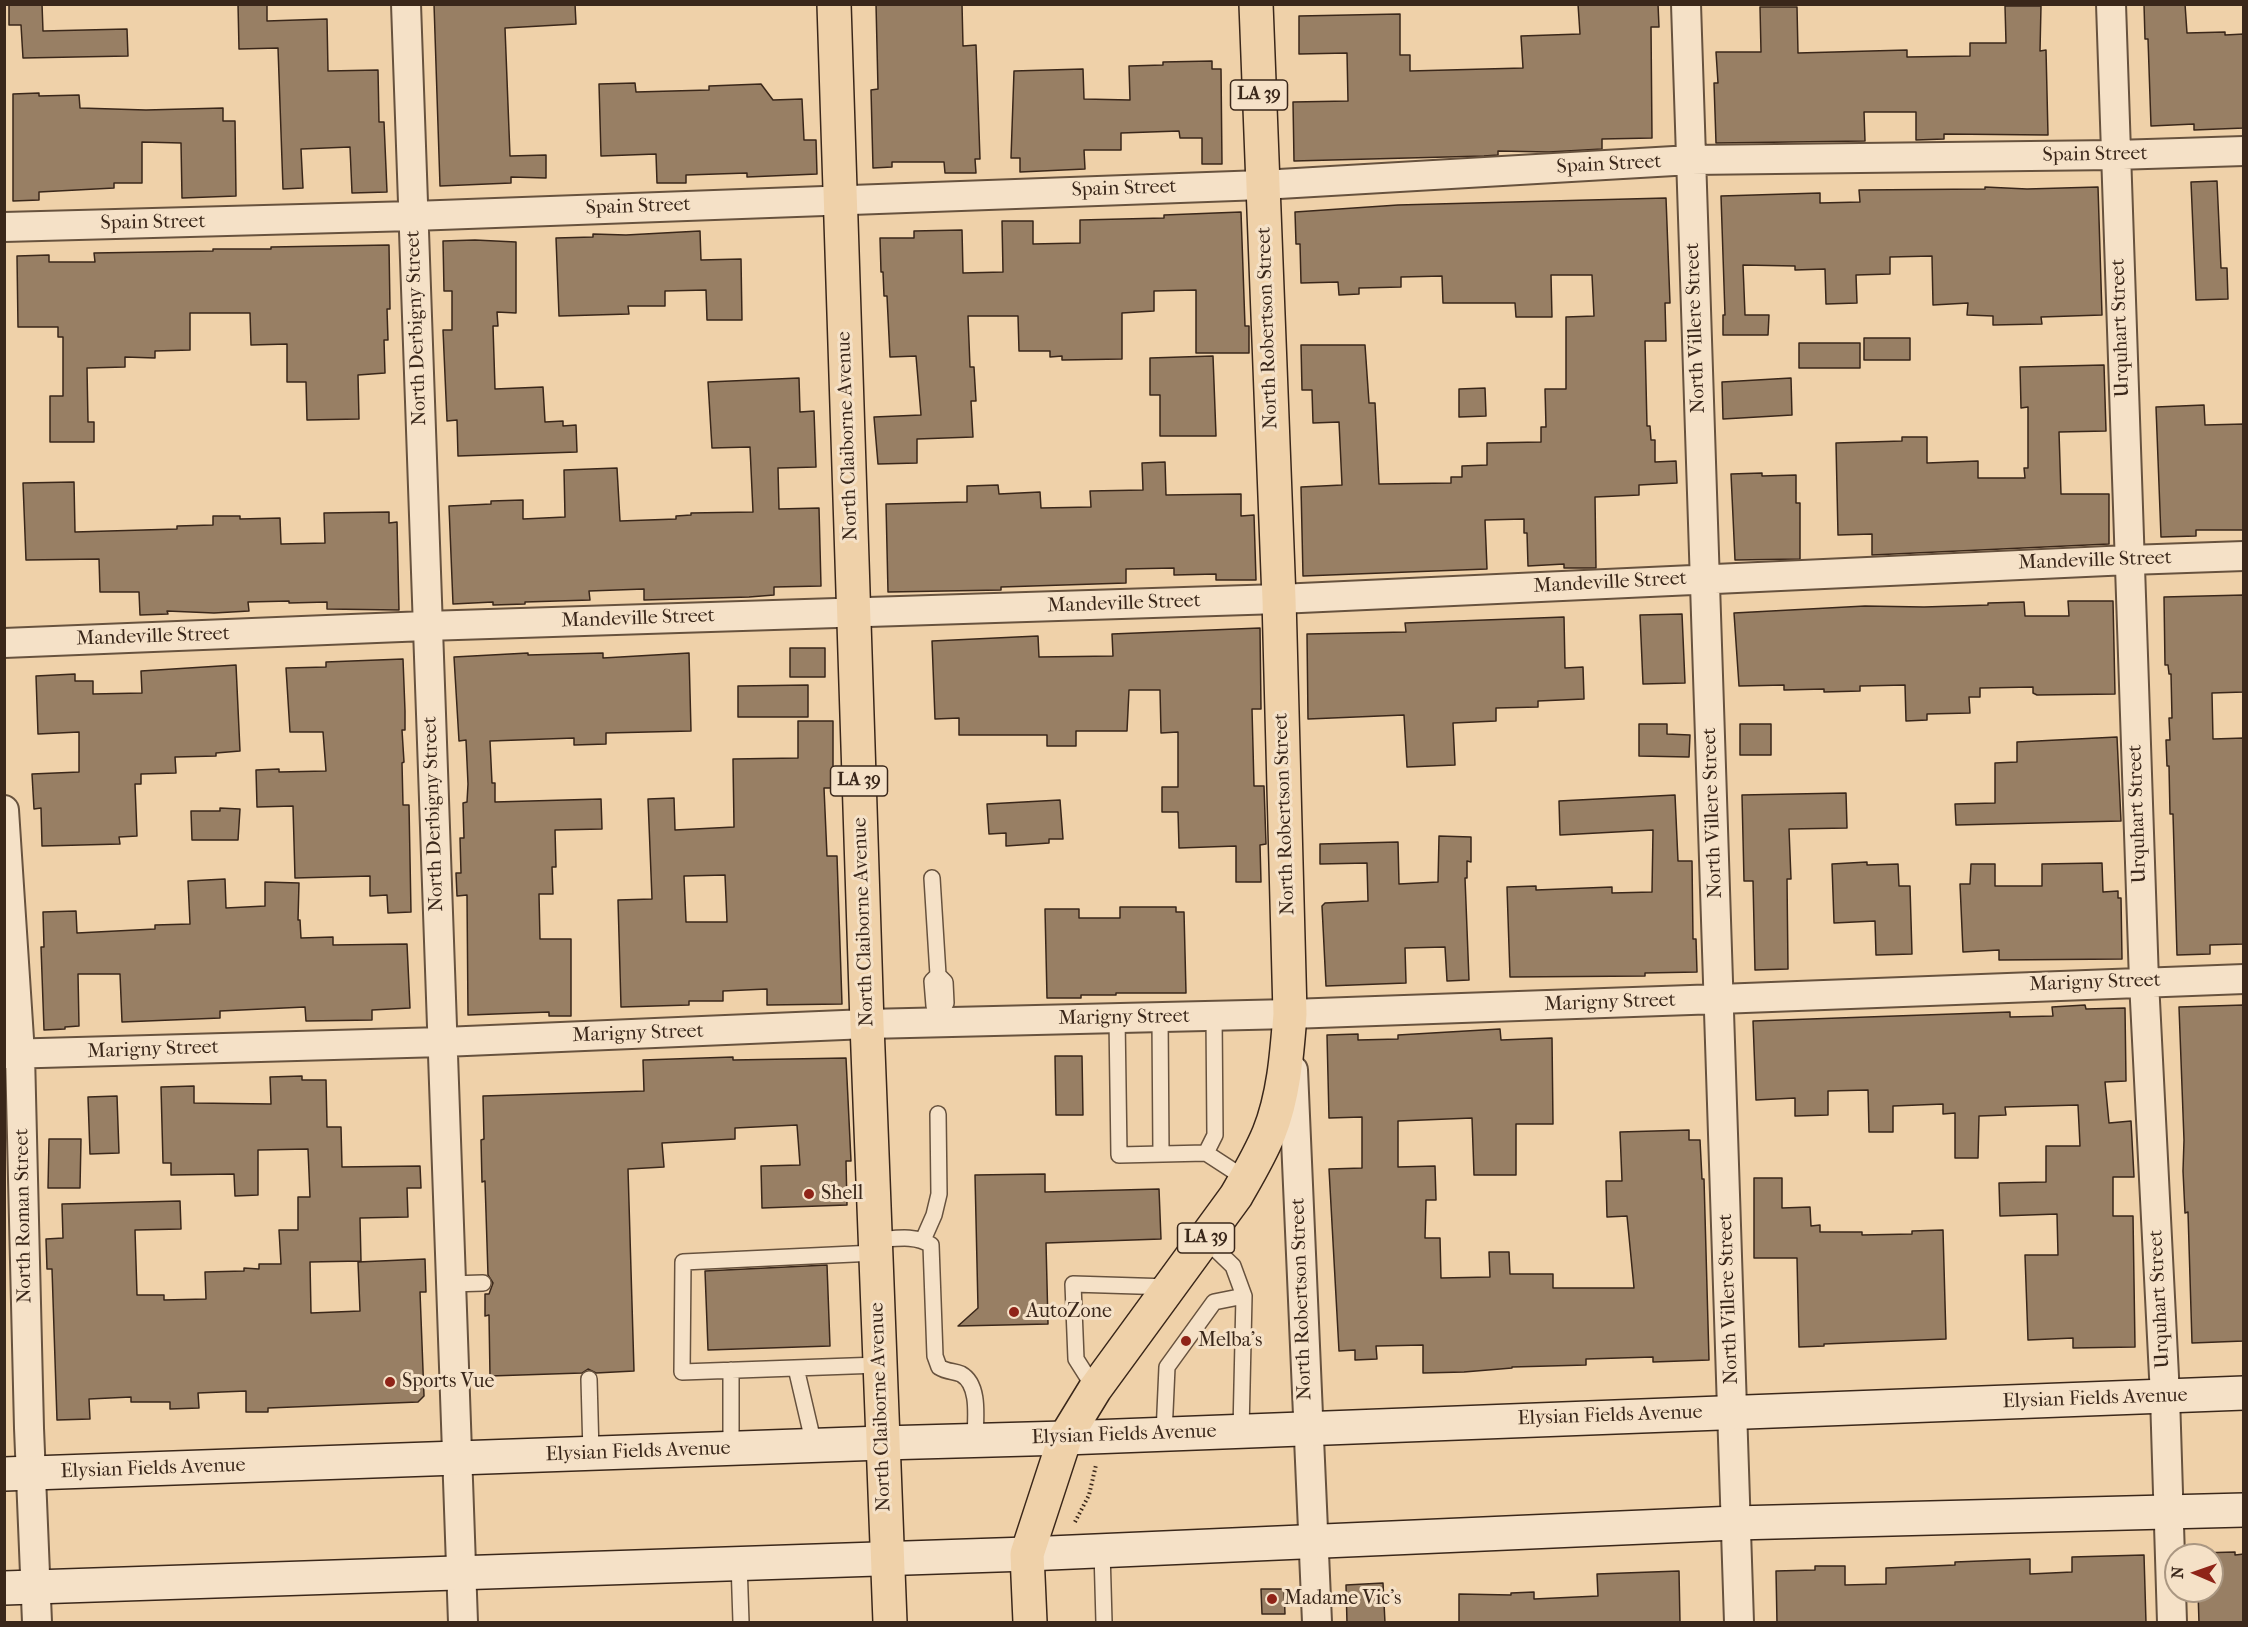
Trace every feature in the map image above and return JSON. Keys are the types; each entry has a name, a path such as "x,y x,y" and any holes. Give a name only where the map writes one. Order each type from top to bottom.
{"main road":[{"name":"North Claiborne Avenue","path":"834,4 867,1024 890,1623"},
{"name":"North Robertson Street","path":"1256,4 1279,599 1290,1014"},
{"name":"LA 39","path":"1030,1623 1027,1554 1065,1438 1095,1389 1246,1179 1270,1131 1286,1057 1290,1014"},
{"name":"Elysian Fields Avenue","path":"18,1474 1065,1438 2244,1393"},
{"path":"20,1588 1027,1554 1735,1523 2244,1510"}],"street":[{"name":"North Derbigny Street","path":"406,4 426,626 443,1042 455,1458 463,1623"},
{"name":"North Villere Street","path":"1686,4 1739,1623"},
{"name":"Urquhart Street","path":"2111,4 2144,981 2165,1396 2172,1623"},
{"name":"Spain Street","path":"4,227 414,216 1262,185 1691,160 2115,155 2244,151"},
{"name":"Mandeville Street","path":"4,643 426,626 1279,599 1705,578 2244,556"},
{"name":"North Roman Street","path":"4,810 12,1054 20,1588 37,1623"},
{"name":"Marigny Street","path":"12,1054 443,1042 867,1024 940,1017 1117,1018 1290,1014 2244,978"},
{"name":"North Robertson Street","path":"1290,1014 1317,1623"}],"lane":[{"path":"932,878 938,975 932,981 934,1006 940,1017"},
{"path":"1206,1154 1215,1135 1214,1016"},
{"path":"1160,1017 1161,1154"},
{"path":"1117,1018 1119,1155 1206,1154 1246,1179"},
{"path":"923,1239 934,1215 939,1194 938,1114"},
{"path":"879,1365 682,1372 683,1262 875,1246 911,1238 923,1239 931,1245 935,1356 939,1367 946,1372 960,1373 971,1384 975,1440"},
{"path":"1205,1239 1233,1266 1244,1296 1241,1431"},
{"path":"450,1284 483,1283"},
{"path":"1095,1389 1076,1359 1073,1284 1170,1287"},
{"path":"1164,1434 1167,1367 1214,1302 1244,1296"},
{"path":"796,1368 814,1445"},
{"path":"731,1370 731,1448"},
{"path":"589,1379 591,1453"},
{"path":"1102,1551 1104,1623"},
{"path":"739,1562 741,1623"}],"path":[{"path":"1070,1531 1089,1495 1097,1461"}],"building":[{"path":"9,4 42,4 43,31 127,29 128,56 23,58 21,25 9,25"},
{"path":"238,4 267,4 267,21 327,19 328,71 378,70 379,122 384,122 387,192 352,193 350,147 301,149 303,188 283,189 278,48 239,49"},
{"path":"434,4 575,4 576,24 505,28 510,156 546,155 546,178 511,177 511,183 440,186"},
{"path":"876,4 962,4 963,46 976,45 980,159 975,159 976,173 945,173 944,162 892,162 892,167 873,168 871,90 878,89"},
{"path":"1578,4 1658,4 1659,27 1651,27 1652,138 1602,139 1602,149 1549,152 1498,151 1498,155 1484,156 1294,161 1293,102 1348,101 1347,53 1299,54 1299,16 1400,14 1400,55 1410,55 1410,71 1523,68 1521,36 1580,34"},
{"path":"2144,4 2185,4 2187,33 2244,34 2244,128 2194,130 2194,124 2151,126 2148,39 2145,39"},
{"path":"2005,6 2041,6 2040,51 2046,50 2048,135 1944,134 1944,139 1916,140 1916,112 1864,112 1865,141 1716,143 1714,83 1718,83 1716,52 1761,52 1760,7 1797,7 1798,53 1907,50 1907,57 1970,56 1970,43 2006,43"},
{"path":"1212,61 1212,69 1221,69 1222,164 1202,164 1202,138 1180,138 1179,131 1121,133 1121,150 1084,150 1085,169 1020,172 1020,158 1011,158 1014,71 1083,69 1084,99 1130,100 1129,66 1163,65 1163,62"},
{"path":"635,83 636,92 709,90 709,86 761,84 773,100 802,99 804,140 816,140 817,174 747,177 747,173 686,175 686,183 657,183 656,154 601,156 599,84"},
{"path":"39,93 39,96 79,95 80,108 146,110 223,108 223,121 235,121 236,196 182,198 181,143 142,142 142,183 114,183 114,188 39,192 39,200 13,201 13,94"},
{"path":"2217,181 2221,268 2227,268 2228,299 2196,300 2191,182"},
{"path":"1985,187 2027,189 2098,187 2102,315 2041,317 2042,324 1993,325 1993,316 1967,315 1968,303 1933,305 1932,256 1890,257 1890,274 1856,275 1857,303 1826,304 1825,269 1795,270 1795,266 1743,265 1745,315 1769,315 1768,335 1723,335 1723,315 1725,315 1721,196 1820,193 1820,203 1860,202 1859,190 1985,189"},
{"path":"1666,198 1670,303 1665,303 1666,341 1645,341 1647,426 1650,426 1651,440 1655,440 1655,462 1676,461 1677,483 1639,485 1639,495 1595,497 1596,568 1564,568 1564,564 1528,566 1527,533 1524,533 1524,519 1485,520 1487,569 1303,576 1301,487 1342,485 1339,422 1313,423 1312,390 1302,390 1301,345 1365,345 1369,403 1375,403 1379,484 1451,483 1451,477 1462,477 1462,466 1487,465 1487,443 1541,442 1541,427 1546,427 1545,389 1566,389 1566,317 1594,316 1592,275 1551,275 1552,317 1516,317 1515,303 1443,303 1442,276 1401,277 1401,287 1359,288 1359,294 1339,295 1338,282 1301,283 1300,244 1296,244 1295,212 1398,205"},
{"path":"1241,212 1245,326 1249,326 1249,353 1196,353 1196,290 1154,291 1154,311 1122,313 1122,359 1062,360 1062,356 1050,357 1050,351 1019,351 1018,316 968,316 970,367 974,367 976,401 971,401 973,437 917,439 917,463 878,464 874,417 921,415 916,356 890,357 887,296 884,296 883,272 881,272 880,238 914,238 914,231 962,230 963,273 1003,272 1002,221 1033,221 1033,244 1080,243 1080,220 1164,218 1164,215"},
{"path":"700,231 701,260 741,259 742,320 707,320 706,290 665,291 665,306 628,306 629,314 559,316 556,238 593,237 593,234 626,235"},
{"path":"443,241 516,242 516,313 497,312 498,326 493,326 495,389 543,387 545,422 563,421 563,426 576,425 577,452 458,456 457,420 447,421 443,330 452,330 452,291 444,291"},
{"path":"389,245 390,309 387,309 388,340 384,340 385,373 358,375 359,419 307,420 306,382 287,382 287,344 251,345 250,313 190,313 190,350 155,351 155,358 125,357 125,367 87,368 88,422 94,422 94,442 50,442 50,396 63,396 63,337 58,337 58,327 18,327 17,256 49,255 49,262 95,262 94,253"},
{"path":"1864,338 1910,338 1910,360 1864,360"},
{"path":"1799,343 1860,343 1860,368 1799,368"},
{"path":"1213,356 1216,436 1160,436 1160,395 1150,395 1150,358"},
{"path":"2104,365 2106,431 2059,432 2061,494 2109,494 2109,544 1872,555 1872,534 1838,535 1836,443 1902,441 1902,437 1927,437 1927,463 1978,461 1978,478 2025,478 2024,468 2028,468 2028,407 2021,408 2020,367"},
{"path":"799,378 800,412 814,411 816,467 778,468 779,509 819,508 821,586 774,587 774,595 749,597 644,600 644,589 589,591 590,600 493,605 493,602 453,604 449,506 523,500 523,519 565,517 564,470 617,468 620,521 676,519 676,516 691,515 691,513 753,512 750,447 712,448 708,382"},
{"path":"1791,378 1792,415 1723,419 1722,382"},
{"path":"1485,388 1486,416 1459,417 1459,389"},
{"path":"2204,405 2205,425 2244,424 2244,530 2196,530 2196,536 2161,537 2156,407"},
{"path":"1165,462 1166,495 1241,494 1241,516 1254,515 1256,580 1216,580 1216,574 1174,575 1174,568 1126,569 1126,583 1001,587 1001,590 888,592 886,504 967,502 967,486 998,485 999,494 1040,492 1041,508 1091,507 1090,491 1143,490 1142,463"},
{"path":"1762,473 1762,476 1796,475 1796,503 1800,503 1800,559 1735,560 1731,474"},
{"path":"74,482 75,532 177,529 177,526 213,525 213,516 240,516 240,519 280,518 281,544 325,543 324,513 389,512 389,523 397,522 399,610 327,609 327,602 289,603 289,601 248,602 249,611 214,613 167,611 168,614 140,615 139,592 100,592 99,559 26,560 23,483"},
{"path":"2244,595 2244,692 2212,693 2213,739 2244,738 2244,944 2210,945 2210,954 2177,955 2173,814 2170,814 2166,740 2170,740 2169,718 2172,718 2171,674 2169,674 2168,665 2165,665 2164,597"},
{"path":"2068,601 2113,601 2115,694 2037,695 2033,693 2033,687 1980,688 1980,697 1969,697 1970,713 1927,714 1927,720 1906,721 1905,685 1860,686 1860,691 1824,692 1824,689 1784,690 1784,685 1739,686 1734,613 1865,606 1924,607 2024,602 2025,616 2069,616"},
{"path":"1682,614 1685,683 1643,684 1640,615"},
{"path":"1564,617 1565,668 1583,667 1584,699 1538,701 1538,707 1496,708 1496,721 1453,723 1455,765 1407,767 1404,715 1308,719 1307,634 1406,632 1405,623"},
{"path":"1260,628 1261,709 1252,709 1254,786 1264,786 1266,844 1260,845 1261,882 1236,882 1236,846 1179,848 1178,812 1162,812 1162,787 1178,787 1178,732 1161,733 1160,690 1129,690 1127,731 1076,731 1076,746 1047,746 1047,735 959,735 959,718 935,719 932,641 1038,636 1039,657 1113,656 1112,634"},
{"path":"790,648 825,648 825,677 790,677"},
{"path":"528,653 528,655 603,653 603,658 689,653 691,731 606,733 606,744 574,745 574,738 490,741 495,802 601,799 602,829 555,830 556,867 552,867 553,894 539,894 540,939 571,939 571,1016 549,1016 549,1012 468,1015 467,895 457,896 456,873 461,873 460,838 464,838 463,803 467,802 468,784 466,740 459,741 454,657"},
{"path":"403,659 405,730 402,730 403,805 409,805 411,912 388,913 387,895 370,896 370,876 295,878 293,806 257,807 256,770 326,771 323,732 290,732 286,668 326,667 326,662"},
{"path":"236,665 240,751 216,753 216,756 175,757 176,773 141,774 141,784 135,784 137,836 119,837 120,844 42,846 41,808 34,809 32,774 79,772 79,732 38,734 36,676 75,674 75,681 93,681 93,694 142,693 141,671"},
{"path":"808,685 808,717 738,717 738,686"},
{"path":"798,721 833,721 833,788 824,788 827,856 837,856 842,1004 767,1005 767,989 723,991 723,1001 689,1001 689,1005 621,1007 618,900 652,899 648,799 674,798 675,830 734,827 733,759 798,758","holes":["725,875 727,922 686,922 684,876"]},
{"path":"1639,724 1667,724 1667,734 1690,735 1689,757 1639,756"},
{"path":"1740,724 1771,724 1771,755 1740,755"},
{"path":"2117,737 2121,821 1956,825 1955,804 1995,803 1995,763 2017,762 2017,742"},
{"path":"1846,793 1847,828 1789,829 1791,879 1787,879 1788,969 1755,970 1753,881 1744,881 1742,795"},
{"path":"1675,795 1678,861 1692,861 1693,939 1696,939 1697,972 1645,973 1645,976 1510,977 1507,887 1536,886 1536,890 1612,887 1612,893 1652,892 1653,830 1560,835 1559,801"},
{"path":"1060,800 1063,839 1049,839 1049,843 1006,846 1006,833 989,834 987,804"},
{"path":"220,808 240,809 238,840 192,840 191,811 220,811"},
{"path":"1439,836 1471,837 1471,862 1467,861 1467,878 1465,878 1469,980 1447,981 1445,947 1405,948 1406,983 1326,986 1322,906 1325,903 1368,901 1367,863 1320,864 1320,844 1398,842 1399,884 1438,882"},
{"path":"1867,862 1867,865 1898,864 1899,886 1910,886 1912,954 1876,955 1875,921 1834,923 1832,864"},
{"path":"2102,863 2103,892 2118,891 2118,898 2121,898 2122,959 1999,960 1999,950 1963,952 1960,884 1970,884 1971,864 1995,864 1995,886 2042,886 2042,864"},
{"path":"225,879 226,908 265,906 265,882 299,883 298,920 300,920 301,938 333,937 333,945 407,944 410,1008 372,1010 372,1020 306,1021 305,1007 220,1011 220,1018 122,1022 120,974 78,974 79,1026 44,1030 41,947 44,947 43,912 76,911 77,933 155,929 155,925 190,924 188,881"},
{"path":"1120,907 1176,907 1176,912 1184,912 1186,993 1116,993 1116,995 1081,995 1081,998 1047,998 1045,909 1079,909 1079,918 1120,918"},
{"path":"2085,1005 2086,1009 2125,1008 2126,1081 2105,1082 2109,1123 2131,1121 2134,1177 2113,1177 2113,1216 2133,1216 2135,1347 2073,1348 2073,1338 2028,1340 2025,1255 2058,1255 2057,1214 2000,1216 1999,1183 2046,1182 2046,1146 2080,1146 2078,1105 2005,1107 2006,1115 1979,1116 1978,1158 1955,1158 1955,1113 1943,1114 1943,1104 1893,1106 1893,1132 1869,1132 1868,1090 1828,1091 1828,1115 1795,1116 1795,1098 1756,1100 1753,1021 2010,1012 2010,1017 2053,1016 2052,1007"},
{"path":"2244,1005 2244,1341 2192,1343 2188,1212 2185,1213 2183,1171 2179,1007"},
{"path":"1500,1029 1501,1040 1552,1038 1553,1124 1516,1124 1516,1175 1474,1175 1472,1118 1398,1121 1398,1167 1435,1166 1436,1200 1426,1200 1425,1238 1440,1238 1441,1278 1490,1277 1489,1252 1509,1252 1510,1274 1553,1274 1553,1288 1634,1288 1627,1216 1607,1217 1606,1181 1622,1181 1620,1132 1689,1130 1689,1140 1700,1140 1702,1179 1704,1179 1709,1360 1653,1362 1653,1357 1586,1359 1586,1365 1423,1373 1423,1345 1376,1346 1377,1359 1355,1360 1355,1350 1339,1351 1329,1169 1362,1168 1362,1117 1329,1118 1327,1035 1358,1034 1358,1040 1398,1039 1398,1035"},
{"path":"1055,1056 1082,1056 1083,1115 1056,1115"},
{"path":"733,1057 733,1060 846,1058 851,1161 846,1161 847,1205 762,1208 761,1166 800,1165 797,1125 735,1128 735,1139 662,1143 664,1167 628,1169 634,1371 596,1373 588,1369 582,1373 490,1376 489,1315 485,1316 485,1294 489,1294 493,1283 488,1275 485,1181 482,1182 483,1096 644,1091 643,1060"},
{"path":"302,1076 302,1080 326,1080 327,1127 341,1127 342,1167 420,1166 421,1188 407,1188 408,1217 360,1218 361,1261 310,1262 311,1313 360,1311 358,1262 425,1259 426,1292 420,1292 424,1396 418,1402 268,1408 268,1412 246,1412 246,1391 198,1393 199,1408 170,1409 170,1402 131,1402 131,1397 89,1399 90,1419 57,1420 52,1269 47,1269 46,1239 63,1238 62,1204 180,1201 181,1229 135,1230 137,1295 164,1295 164,1300 206,1299 205,1272 244,1271 244,1268 259,1269 259,1264 281,1264 279,1230 298,1230 298,1197 310,1197 308,1149 258,1150 258,1195 235,1196 234,1174 171,1175 171,1163 163,1163 161,1087 194,1086 194,1103 271,1104 270,1077"},
{"path":"117,1096 119,1153 90,1154 88,1097"},
{"path":"49,1139 81,1139 80,1188 48,1188"},
{"path":"1045,1174 1045,1192 1159,1189 1161,1239 1046,1243 1048,1324 958,1326 978,1308 975,1175"},
{"path":"1754,1178 1782,1178 1782,1208 1810,1207 1811,1226 1820,1225 1820,1232 1862,1232 1862,1235 1912,1234 1912,1231 1943,1230 1946,1339 1799,1347 1797,1258 1754,1258"},
{"path":"827,1265 830,1346 708,1350 705,1271"},
{"path":"2224,1552 2244,1554 2244,1623 2199,1623 2198,1603 2224,1603"},
{"path":"2144,1555 2146,1623 1777,1623 1776,1571 1815,1570 1815,1566 1845,1566 1845,1585 1886,1584 1886,1568 2030,1559 2030,1574 2072,1572 2072,1557"},
{"path":"1679,1571 1680,1623 1459,1623 1459,1594 1511,1595 1511,1593 1534,1592 1534,1599 1598,1596 1597,1574"},
{"path":"1383,1583 1385,1623 1347,1623 1346,1585"},
{"path":"1261,1589 1284,1589 1285,1614 1262,1614"}],"place":[{"name":"Shell","path":"809,1194"},
{"name":"AutoZone","path":"1014,1312"},
{"name":"Melba's","path":"1186,1341"},
{"name":"Sports Vue","path":"390,1382"},
{"name":"Madame Vic's","path":"1272,1599"}]}
